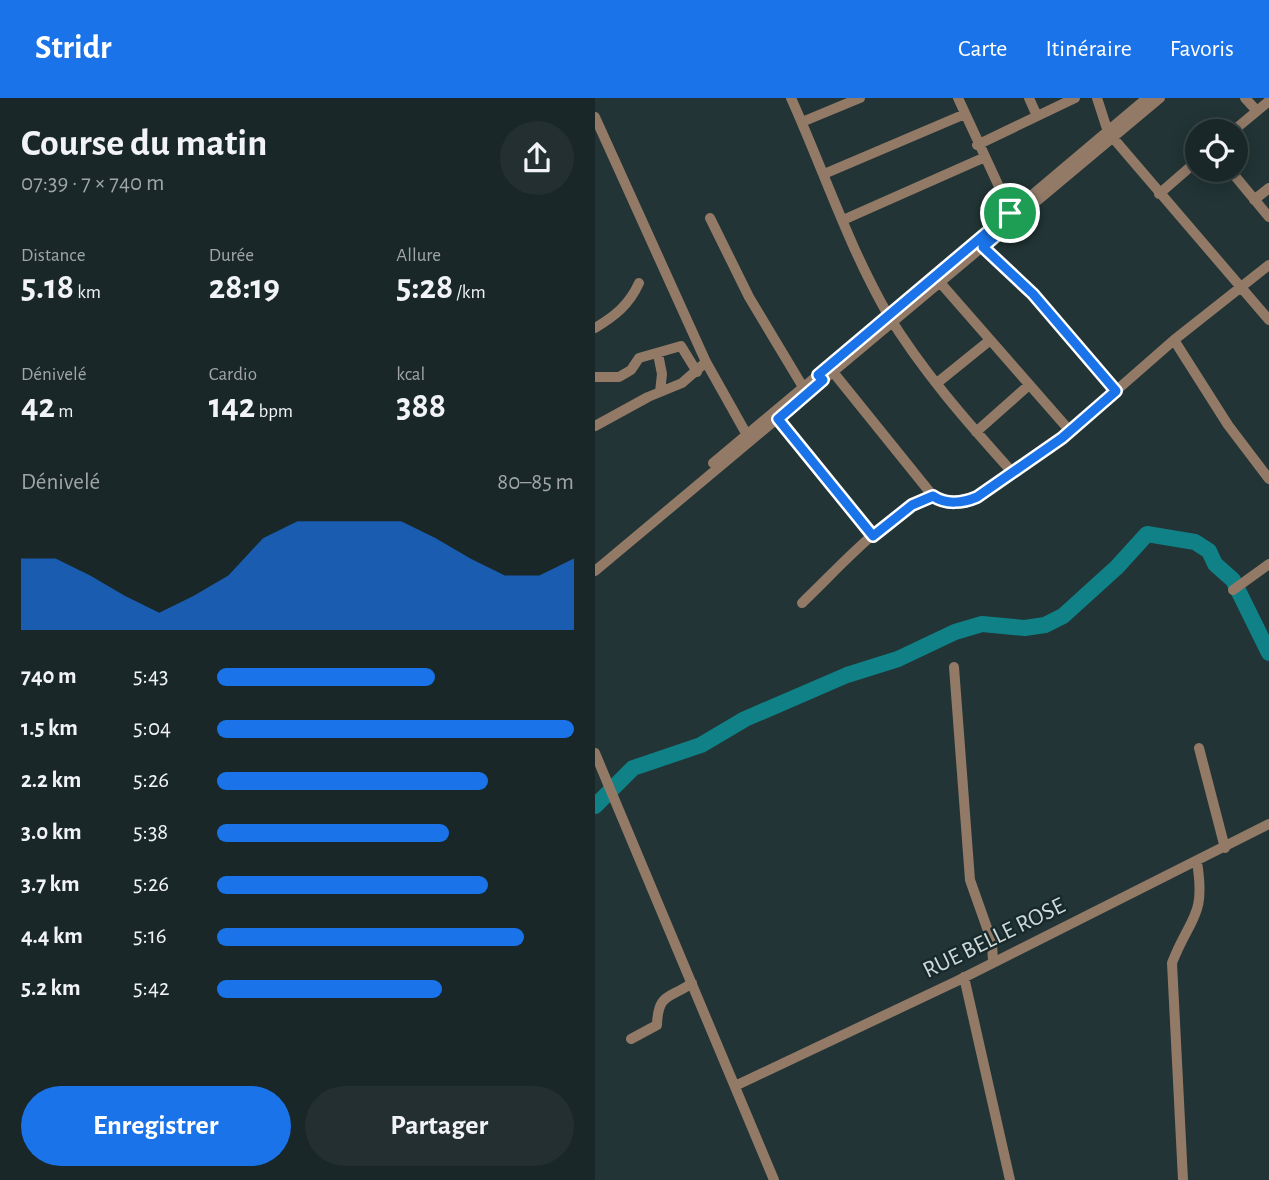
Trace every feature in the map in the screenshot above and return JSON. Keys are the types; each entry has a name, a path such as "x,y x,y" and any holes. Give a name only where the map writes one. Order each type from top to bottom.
{"street":[{"path":"791,98 843,220 891,318 937,383 1013,473"},
{"path":"958,98 983,158 1013,216"},
{"path":"1029,98 1037,116"},
{"path":"977,145 1075,98"},
{"path":"1097,98 1110,134 1269,320"},
{"path":"602,559 778,419 820,378 1067,171 1147,98"},
{"path":"1110,134 1160,98"},
{"path":"1245,98 1257,111"},
{"path":"802,122 855,99"},
{"path":"1247,119 1269,101"},
{"path":"824,174 965,114"},
{"path":"595,117 706,362 747,435"},
{"path":"843,220 983,158"},
{"path":"1159,194 1185,171"},
{"path":"1239,182 1269,218"},
{"path":"1254,201 1269,188"},
{"path":"710,218 749,297 803,387"},
{"path":"980,244 1033,294 1116,391"},
{"path":"833,372 933,496 940,500 964,503 1013,473 1070,431 1174,340 1244,288 1269,265"},
{"path":"937,280 1070,431"},
{"path":"595,328 616,316 633,297 639,283"},
{"path":"595,571 602,559 803,387 833,372 891,318"},
{"path":"1174,340 1228,425 1269,479"},
{"path":"937,383 989,341"},
{"path":"595,377 619,377 631,370 639,358 681,346 697,372"},
{"path":"658,354 662,374 660,392"},
{"path":"595,426 682,383 706,362"},
{"path":"976,432 1029,385"},
{"path":"778,419 873,536"},
{"path":"802,603 873,536 912,505 933,496"},
{"path":"1236,588 1269,564"},
{"path":"954,667 970,880 992,942 993,962"},
{"path":"1199,748 1225,848"},
{"path":"595,753 774,1180"},
{"name":"RUE BELLE ROSE","path":"735,1086 964,977 1269,824"},
{"path":"1183,1180 1172,963 1182,937 1196,918 1202,892 1196,862"},
{"path":"964,977 1010,1180"},
{"path":"631,1040 657,1025 659,1006 665,997 692,983"}],"waterway":[{"path":"595,806 633,768 701,745 745,719 847,675 898,659 955,632 982,624 1025,628 1045,625 1063,616 1117,567 1147,534 1195,542 1209,551 1215,564 1233,580 1269,653"}],"route":[{"path":"1010,213 1015,219 983,247 1033,294 1116,391 1062,438 977,497 964,503 940,500 933,496 912,505 873,536 778,419 823,380 818,375 1010,213"}]}
